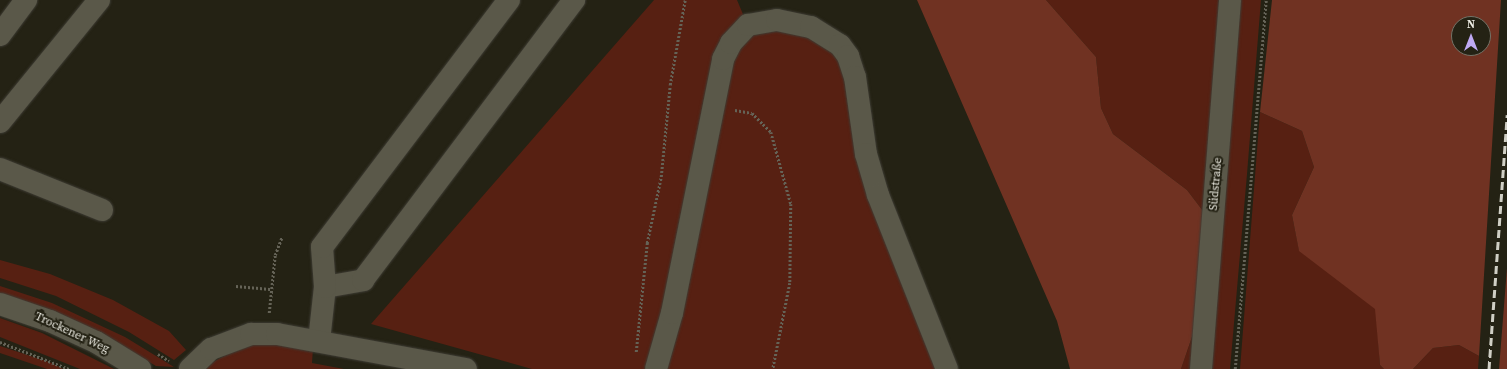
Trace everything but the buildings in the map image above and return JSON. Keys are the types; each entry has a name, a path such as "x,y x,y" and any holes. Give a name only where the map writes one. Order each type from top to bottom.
{"street":[{"path":"0,35 26,0"},
{"path":"0,122 99,0"},
{"path":"319,341 325,287 322,247 509,0"},
{"path":"325,287 363,280 574,0"},
{"name":"Südstraße","path":"1201,369 1230,0"},
{"path":"656,369 672,313 723,59 731,43 748,25 772,20 794,22 811,27 840,45 855,76 866,154 881,206 905,257 947,369"},
{"path":"0,169 102,210"},
{"name":"Trockener Weg","path":"0,304 50,321 96,342 140,369"},
{"path":"190,369 211,349 231,338 268,334 319,341 466,369"}],"path":[{"path":"636,357 647,243 661,177 670,85 685,0"},
{"path":"1235,369 1266,0"},
{"path":"711,115 738,109 752,113 771,132 779,154 791,204 792,239 790,282 773,369"},
{"path":"268,334 275,255 282,237"},
{"path":"236,286 272,290"},
{"path":"0,342 69,369"}],"shaded area":[{"path":"654,0 737,0 745,19 734,28 667,312 647,369 532,369 371,324"},
{"path":"917,0 1046,0 1096,57 1101,108 1113,134 1187,190 1203,211 1194,331 1181,369 1070,369 1057,321"},
{"path":"1046,0 1219,0 1203,211 1187,190 1113,134 1101,108 1096,57"},
{"path":"1241,0 1261,0 1247,174 1230,369 1211,369"},
{"path":"1272,0 1501,0 1479,356 1459,345 1433,348 1413,369 1384,369 1380,365 1375,309 1299,251 1292,215 1314,167 1302,131 1260,112"},
{"path":"776,25 835,49 942,369 661,369 724,78 743,37"},
{"path":"1260,112 1302,131 1314,167 1292,215 1299,250 1376,309 1380,365 1384,369 1240,369"},
{"path":"0,260 50,274 113,300 169,331 186,350 174,360 129,332 56,296 0,278"},
{"path":"1507,268 1507,369 1499,369"},
{"path":"0,286 52,303 125,337 174,367 156,366 100,333 0,294"},
{"path":"0,318 42,333 114,369 80,369 0,337"},
{"path":"1194,331 1191,369 1181,369"},
{"path":"252,341 313,348 312,363 344,369 200,369"},
{"path":"1459,345 1479,356 1478,369 1413,369 1433,348"},
{"path":"0,346 52,363 63,369 47,369 0,353"}],"railway":[{"path":"1489,369 1507,115"}]}
